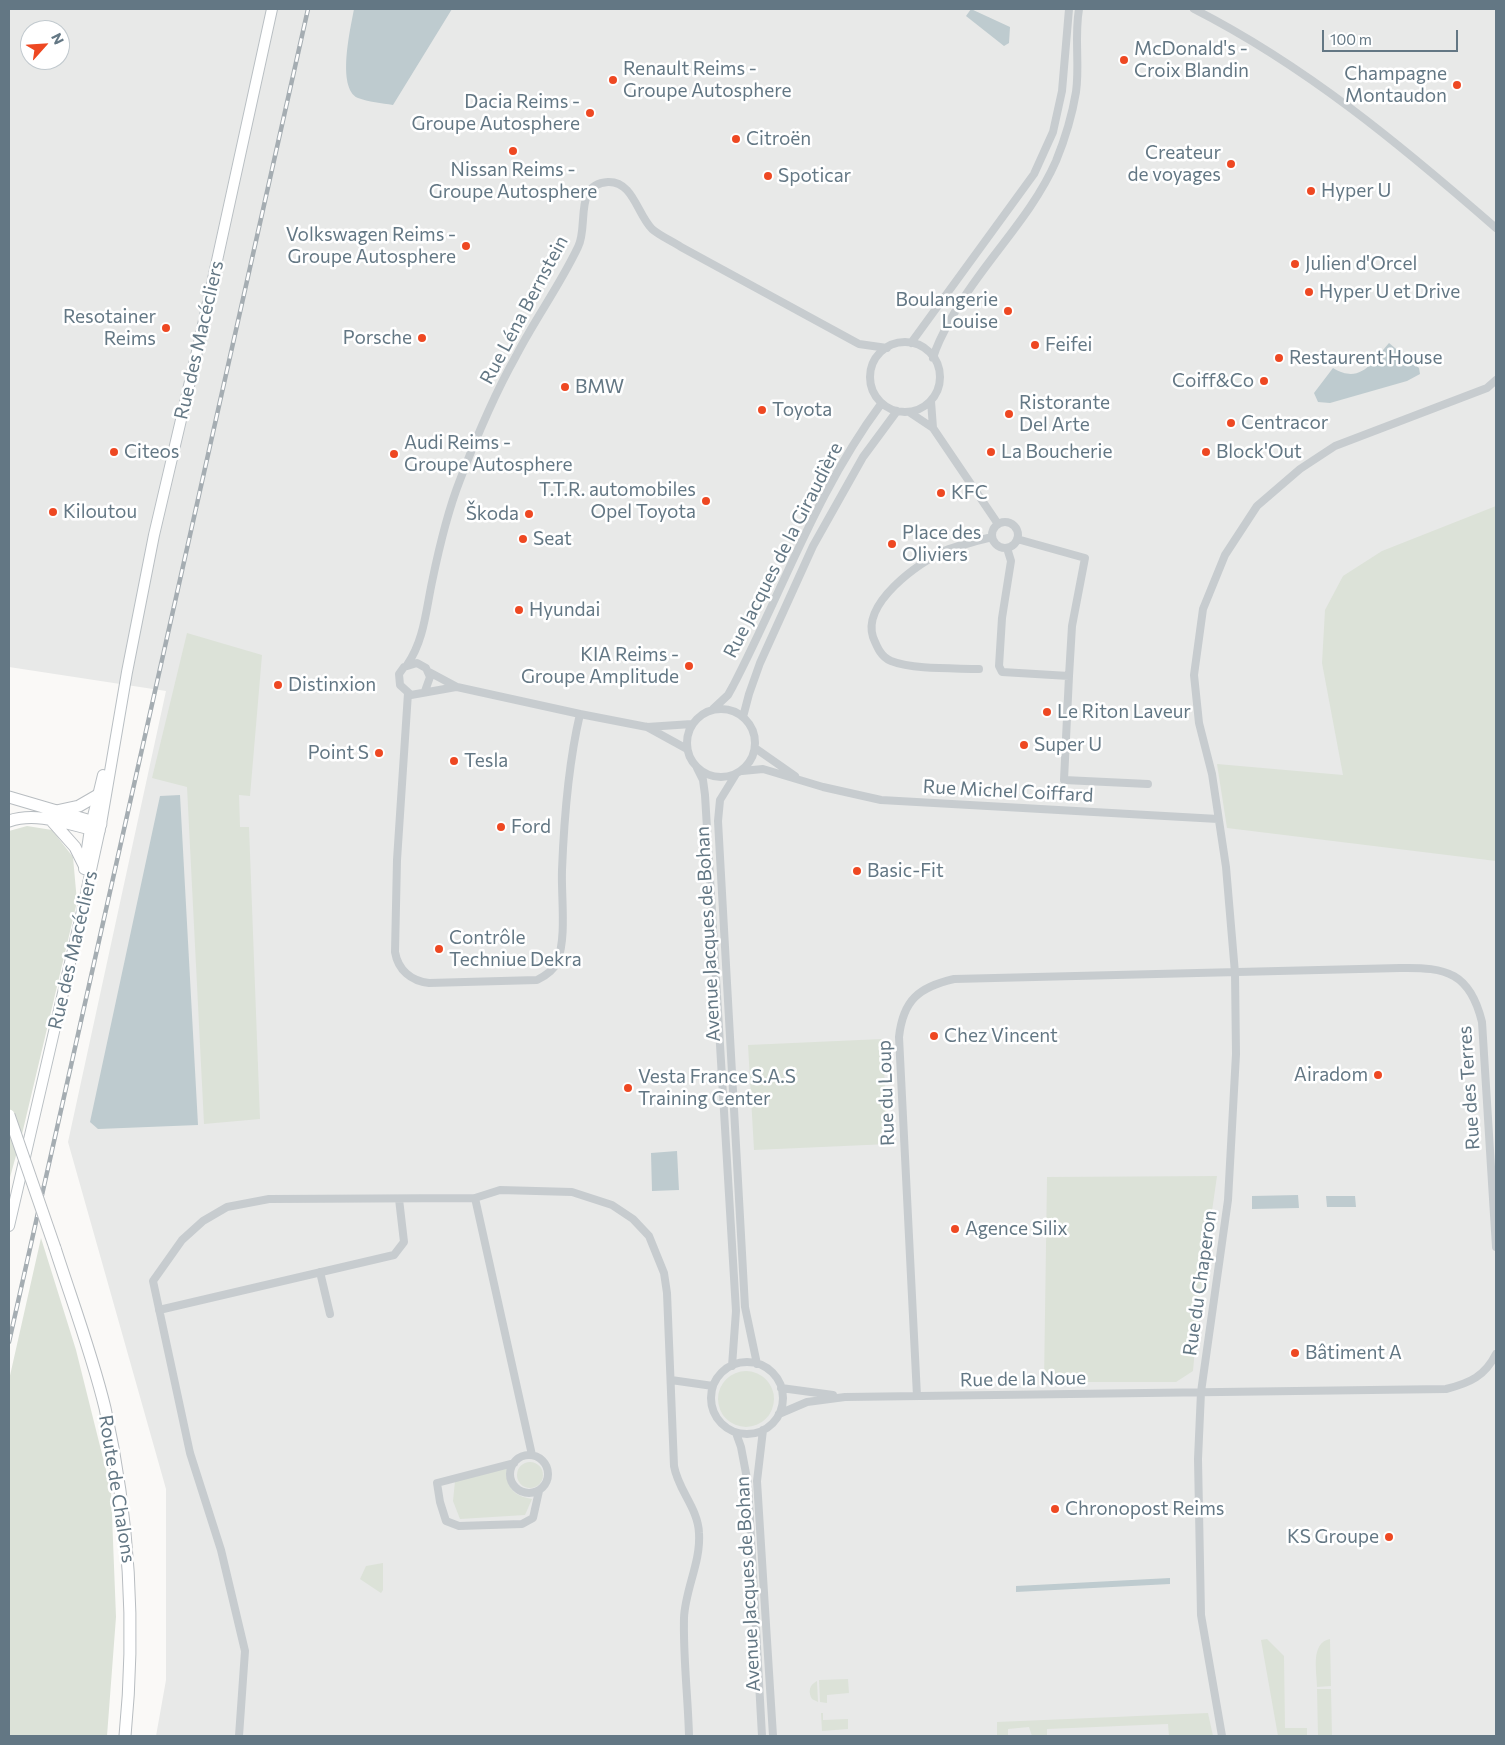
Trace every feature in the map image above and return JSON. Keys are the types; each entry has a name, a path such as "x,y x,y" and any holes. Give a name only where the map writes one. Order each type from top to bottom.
{"main road":[{"path":"9,821 21,817 53,816 79,806 98,795"},
{"path":"9,797 53,816 96,826"},
{"path":"53,816 75,847 84,865"},
{"name":"Route de Chalons","path":"9,1115 89,1351 104,1407 125,1524 130,1633 130,1690 125,1736"}],"street":[{"name":"Rue des Macécliers","path":"9,1226 82,911 96,826 154,534 200,343 272,9"},
{"path":"911,343 1034,174 1053,132 1063,86 1069,9"},
{"path":"933,358 937,342 963,297 1035,197 1055,163 1068,130 1076,91 1076,28 1079,9"},
{"path":"1194,9 1256,42 1344,101 1496,228"},
{"name":"Rue Léna Bernstein","path":"407,665 416,653 421,637 440,546 459,481 503,380 579,246 584,218 583,203 593,188 605,182 623,186 630,193 641,215 653,230 859,344 887,348"},
{"path":"906,341 911,343 930,352 941,378 937,391 931,401 918,410 909,412 897,411 881,404 872,391 870,379 872,364 880,352 887,348 906,341"},
{"name":"Rue du Chaperon","path":"1222,1736 1203,1639 1199,1589 1198,1504 1201,1392 1228,1200 1236,1054 1235,973 1226,867 1212,774 1199,723 1194,675 1203,609 1225,555 1257,506 1300,469 1335,446 1487,388 1496,380"},
{"path":"931,401 933,428"},
{"name":"Rue Jacques de la Giraudière","path":"713,709 728,695 733,686 820,504 862,430 881,404"},
{"name":"Rue Jacques de la Giraudière","path":"743,717 760,663 813,546 863,457 897,411"},
{"path":"909,412 933,428 998,524"},
{"path":"1008,522 1012,524 1018,534 1017,539 1007,548 997,546 992,537 992,532 998,524 1008,522"},
{"path":"979,669 921,666 890,660 882,655 876,646 872,634 872,620 880,602 898,582 919,565 942,552 992,537"},
{"path":"1017,539 1085,558 1072,626 1064,780 1148,784"},
{"path":"1007,548 1011,561 1002,618 998,666 1002,672 1070,676"},
{"path":"457,687 425,691 416,695 402,689 399,679 401,670 407,665 417,663 429,672 457,687 647,727 692,724"},
{"name":"Rue des Macécliers","path":"82,911 84,865 96,826 98,795 127,672"},
{"path":"425,691 430,682 429,672"},
{"path":"408,693 397,860 395,952 396,961 406,974 420,982 538,980 546,976 557,964 561,943 562,871 567,796 580,714"},
{"path":"713,709 729,710 743,717 753,731 755,748 753,757 739,772 716,777 697,768 691,760 687,749 686,740 692,724 713,709"},
{"path":"647,727 687,749"},
{"name":"Rue Michel Coiffard","path":"755,748 798,779"},
{"name":"Avenue Jacques de Bohan","path":"697,768 703,780 736,1311 732,1366"},
{"name":"Rue Michel Coiffard","path":"739,772 763,769 881,800 1218,819"},
{"name":"Avenue Jacques de Bohan","path":"739,772 720,800 718,821 745,1307 757,1364"},
{"name":"Rue des Terres","path":"1235,973 1429,968 1448,971 1472,993 1482,1022 1496,1248"},
{"name":"Rue du Loup","path":"917,1396 899,1037 901,1021 908,1004 922,991 937,983 954,979 1235,973"},
{"path":"239,1736 245,1651 220,1550 190,1453 153,1281 182,1240 203,1221 227,1207 269,1199 474,1198 500,1190 572,1192 612,1205 633,1220 649,1236 664,1273 667,1293 675,1477 695,1513 699,1532 698,1550 684,1618 689,1736"},
{"path":"474,1198 532,1455"},
{"path":"159,1310 394,1255 404,1242 399,1199"},
{"path":"320,1272 330,1314"},
{"path":"1201,1392 1446,1389 1478,1378 1490,1366 1496,1354"},
{"path":"740,1363 757,1364 772,1373 781,1388 782,1401 779,1414 771,1425 763,1430 751,1434 736,1433 720,1422 714,1415 712,1406 713,1386 724,1371 732,1366 740,1363"},
{"path":"671,1380 713,1386"},
{"path":"781,1388 845,1397"},
{"name":"Rue de la Noue","path":"845,1397 1201,1392"},
{"path":"779,1414 807,1402 845,1397"},
{"name":"Avenue Jacques de Bohan","path":"763,1430 757,1481 773,1736"},
{"name":"Avenue Jacques de Bohan","path":"736,1433 741,1447 748,1484 762,1736"},
{"path":"532,1455 543,1461 548,1473 545,1485 539,1491 534,1518 522,1524 458,1526 446,1521 437,1483 514,1463 522,1456 532,1455"},
{"path":"514,1463 510,1475 515,1487 526,1493 539,1491"}],"shaded area":[{"path":"9,9 1496,9 1496,1736 156,1736 166,1680 166,1489 68,1142 166,691 9,667"},
{"path":"354,9 452,9 393,105 358,98 351,92 346,70 348,42"},
{"path":"971,9 1010,27 1009,43 1004,46 966,16"},
{"path":"1389,343 1419,368 1420,374 1407,381 1330,403 1318,402 1314,393 1333,368 1343,373 1359,373 1371,364"},
{"path":"1496,506 1496,861 1227,828 1217,764 1343,775 1322,663 1325,610 1343,576 1382,551"},
{"path":"187,633 262,655 250,796 239,795 240,827 249,827 260,1119 204,1124 187,787 152,778"},
{"path":"180,795 198,1125 98,1129 90,1122 160,796"},
{"path":"27,826 52,830 73,857 77,902 23,1130 9,1181 9,831"},
{"path":"882,1039 889,1144 754,1150 748,1045"},
{"path":"677,1151 679,1190 652,1191 651,1153"},
{"path":"1217,1176 1199,1302 1193,1371 1176,1382 1044,1382 1047,1177"},
{"path":"1298,1195 1299,1208 1252,1209 1252,1196"},
{"path":"1326,1196 1355,1196 1356,1207 1327,1207"},
{"path":"41,1238 76,1350 111,1490 116,1617 107,1736 9,1736 9,1380"},
{"path":"746,1371 757,1373 766,1379 772,1388 774,1399 772,1410 766,1419 757,1425 746,1427 735,1425 726,1419 720,1410 718,1399 720,1388 726,1379 735,1373"},
{"path":"530,1462 540,1465 543,1475 540,1485 530,1488 520,1485 517,1475 520,1465"},
{"path":"507,1468 509,1485 512,1490 520,1496 532,1499 525,1515 460,1519 453,1501 455,1481"},
{"path":"383,1563 383,1590 381,1593 360,1579 366,1566"},
{"path":"1170,1578 1170,1584 1016,1592 1016,1586"},
{"path":"1267,1639 1284,1656 1285,1728 1307,1728 1307,1736 1278,1736 1261,1640"},
{"path":"1330,1639 1331,1686 1317,1687 1317,1652 1324,1642"},
{"path":"848,1679 849,1693 827,1695 827,1703 820,1702 819,1680"},
{"path":"817,1681 818,1702 812,1699 810,1694 812,1685"},
{"path":"1317,1689 1331,1689 1332,1736 1318,1736"},
{"path":"821,1713 823,1713 823,1720 848,1719 848,1729 822,1731"},
{"path":"1208,1713 1213,1736 1169,1736 1168,1724 1047,1729 1047,1736 1032,1736 1029,1727 1008,1729 1008,1736 997,1736 997,1722"}],"railway":[{"path":"9,1342 308,9"}],"place":[{"name":"McDonald's - Croix Blandin","path":"1124,60"},
{"name":"Renault Reims - Groupe Autosphere","path":"613,80"},
{"name":"Champagne Montaudon","path":"1457,85"},
{"name":"Dacia Reims - Groupe Autosphere","path":"590,113"},
{"name":"Citroën","path":"736,139"},
{"name":"Nissan Reims - Groupe Autosphere","path":"513,151"},
{"name":"Createur de voyages","path":"1231,164"},
{"name":"Spoticar","path":"768,176"},
{"name":"Hyper U","path":"1311,191"},
{"name":"Volkswagen Reims - Groupe Autosphere","path":"466,246"},
{"name":"Julien d'Orcel","path":"1295,264"},
{"name":"Hyper U et Drive","path":"1309,292"},
{"name":"Boulangerie Louise","path":"1008,311"},
{"name":"Resotainer Reims","path":"166,328"},
{"name":"Porsche","path":"422,338"},
{"name":"Feifei","path":"1035,345"},
{"name":"Restaurent House","path":"1279,358"},
{"name":"Coiff&Co","path":"1264,381"},
{"name":"BMW","path":"565,387"},
{"name":"Toyota","path":"762,410"},
{"name":"Ristorante Del Arte","path":"1009,414"},
{"name":"Centracor","path":"1231,423"},
{"name":"Citeos","path":"114,452"},
{"name":"La Boucherie","path":"991,452"},
{"name":"Block'Out","path":"1206,452"},
{"name":"Audi Reims - Groupe Autosphere","path":"394,454"},
{"name":"KFC","path":"941,493"},
{"name":"T.T.R. automobiles Opel Toyota","path":"706,501"},
{"name":"Kiloutou","path":"53,512"},
{"name":"Škoda","path":"529,514"},
{"name":"Seat","path":"523,539"},
{"name":"Place des Oliviers","path":"892,544"},
{"name":"Hyundai","path":"519,610"},
{"name":"KIA Reims - Groupe Amplitude","path":"689,666"},
{"name":"Distinxion","path":"278,685"},
{"name":"Le Riton Laveur","path":"1047,712"},
{"name":"Super U","path":"1024,745"},
{"name":"Point S","path":"379,753"},
{"name":"Tesla","path":"454,761"},
{"name":"Ford","path":"501,827"},
{"name":"Basic-Fit","path":"857,871"},
{"name":"Contrôle Techniue Dekra","path":"439,949"},
{"name":"Chez Vincent","path":"934,1036"},
{"name":"Airadom","path":"1378,1075"},
{"name":"Vesta France S.A.S Training Center","path":"628,1088"},
{"name":"Agence Silix","path":"955,1229"},
{"name":"Bâtiment A","path":"1295,1353"},
{"name":"Chronopost Reims","path":"1055,1509"},
{"name":"KS Groupe","path":"1389,1537"}]}
